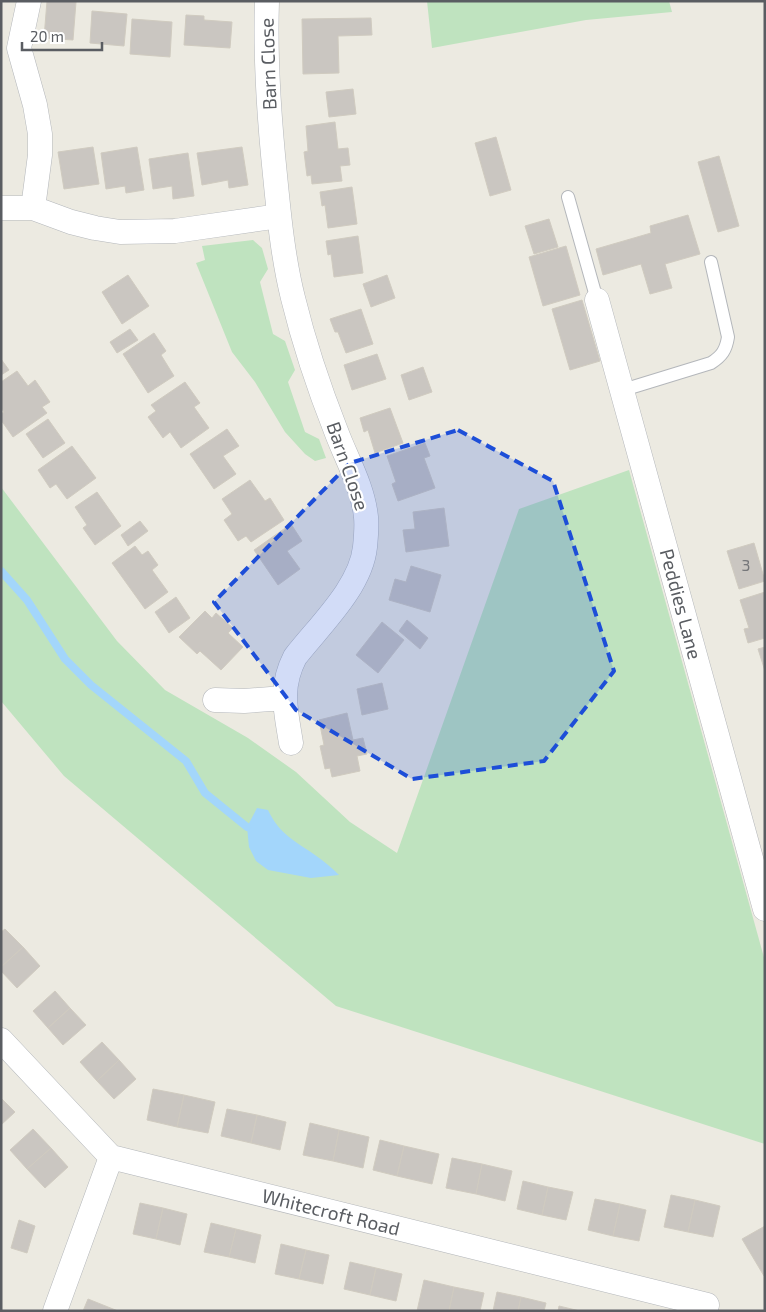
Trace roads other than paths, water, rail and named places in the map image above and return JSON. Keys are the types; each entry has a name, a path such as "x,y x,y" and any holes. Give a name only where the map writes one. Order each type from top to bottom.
{"street":[{"path":"29,1 10,46 35,105 40,134 40,155 33,208"},
{"name":"Barn Close","path":"267,1 267,72 279,216 286,267 305,340 336,431 354,476 366,516 365,550 359,570 350,588 295,657 285,681 284,698 291,744"},
{"path":"1,208 33,208 79,224 120,232 175,231 279,216"},
{"name":"Peddies Lane","path":"597,300 765,909"},
{"path":"215,700 244,701 284,698"},
{"path":"1,1040 111,1157 55,1311"},
{"name":"Whitecroft Road","path":"111,1157 707,1305"}],"lane":[{"path":"568,197 597,300"},
{"path":"623,390 711,363 721,357 728,337 711,262"}],"water":[{"path":"257,808 268,810 283,831 339,875 311,878 268,870 256,861 249,847 247,827"}],"waterway":[{"path":"1,571 27,600 65,659 91,685 186,761 205,793 247,827"}]}
